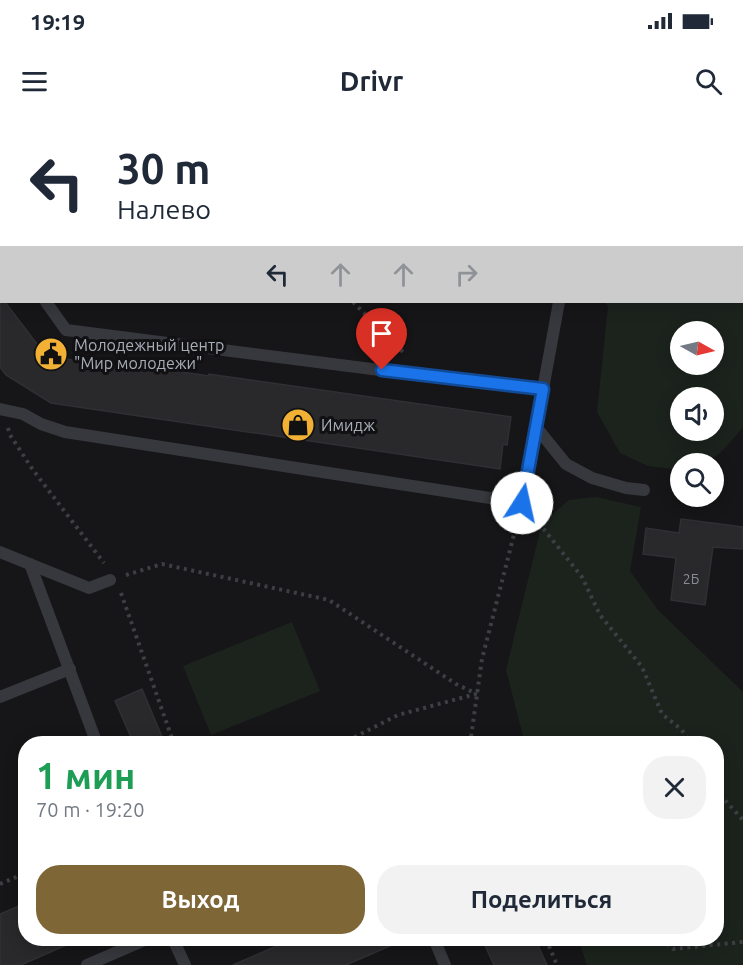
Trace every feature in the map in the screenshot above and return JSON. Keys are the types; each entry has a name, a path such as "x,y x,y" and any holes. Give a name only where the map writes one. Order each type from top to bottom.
{"lane":[{"path":"47,303 66,330 543,389"},
{"path":"0,409 23,414 41,424 65,432 522,503 559,303"},
{"path":"536,427 566,464 592,478 626,488 644,490"},
{"path":"0,552 89,588 110,580"},
{"path":"30,564 94,736"},
{"path":"0,697 70,669"},
{"path":"87,965 131,946"},
{"path":"177,946 185,965"},
{"path":"437,946 445,965"}],"path":[{"path":"353,303 427,376"},
{"path":"471,736 482,659 522,503"},
{"path":"522,503 582,577 600,615 642,667 662,714 686,736"},
{"path":"110,580 162,564 329,600 456,684 477,694"},
{"path":"357,736 398,715 477,694"},
{"path":"724,799 743,820"},
{"path":"0,884 18,876"},
{"path":"724,944 743,942"},
{"path":"549,946 557,965"},
{"path":"669,946 673,949 703,946"}],"shaded area":[{"path":"606,303 743,303 743,427 719,453 670,453 670,469 648,466 620,453 597,412 608,307"},
{"path":"596,497 641,507 630,571 658,610 743,692 743,965 587,965 580,946 724,946 724,736 523,736 506,670 542,523 569,500"},
{"path":"292,622 320,691 211,735 183,666"}],"building":[{"path":"0,303 6,303 40,348 59,358 121,367 121,363 209,376 209,374 511,417 507,445 503,444 500,469 51,403 6,375 0,367"},
{"path":"681,519 743,527 743,549 713,547 705,605 671,600 676,558 643,554 646,528 679,533"},
{"path":"142,689 162,736 130,736 115,701"},
{"path":"18,906 18,946 64,946 21,965 0,965 0,914"},
{"path":"277,946 390,946 346,965 233,965"},
{"path":"485,946 538,946 547,965 494,965"}],"place":[{"name":"Молодежный центр \"Мир молодежи\"","path":"51,354"},
{"name":"Имидж","path":"298,425"}],"route":[{"path":"382,370 543,389 522,503"}]}
